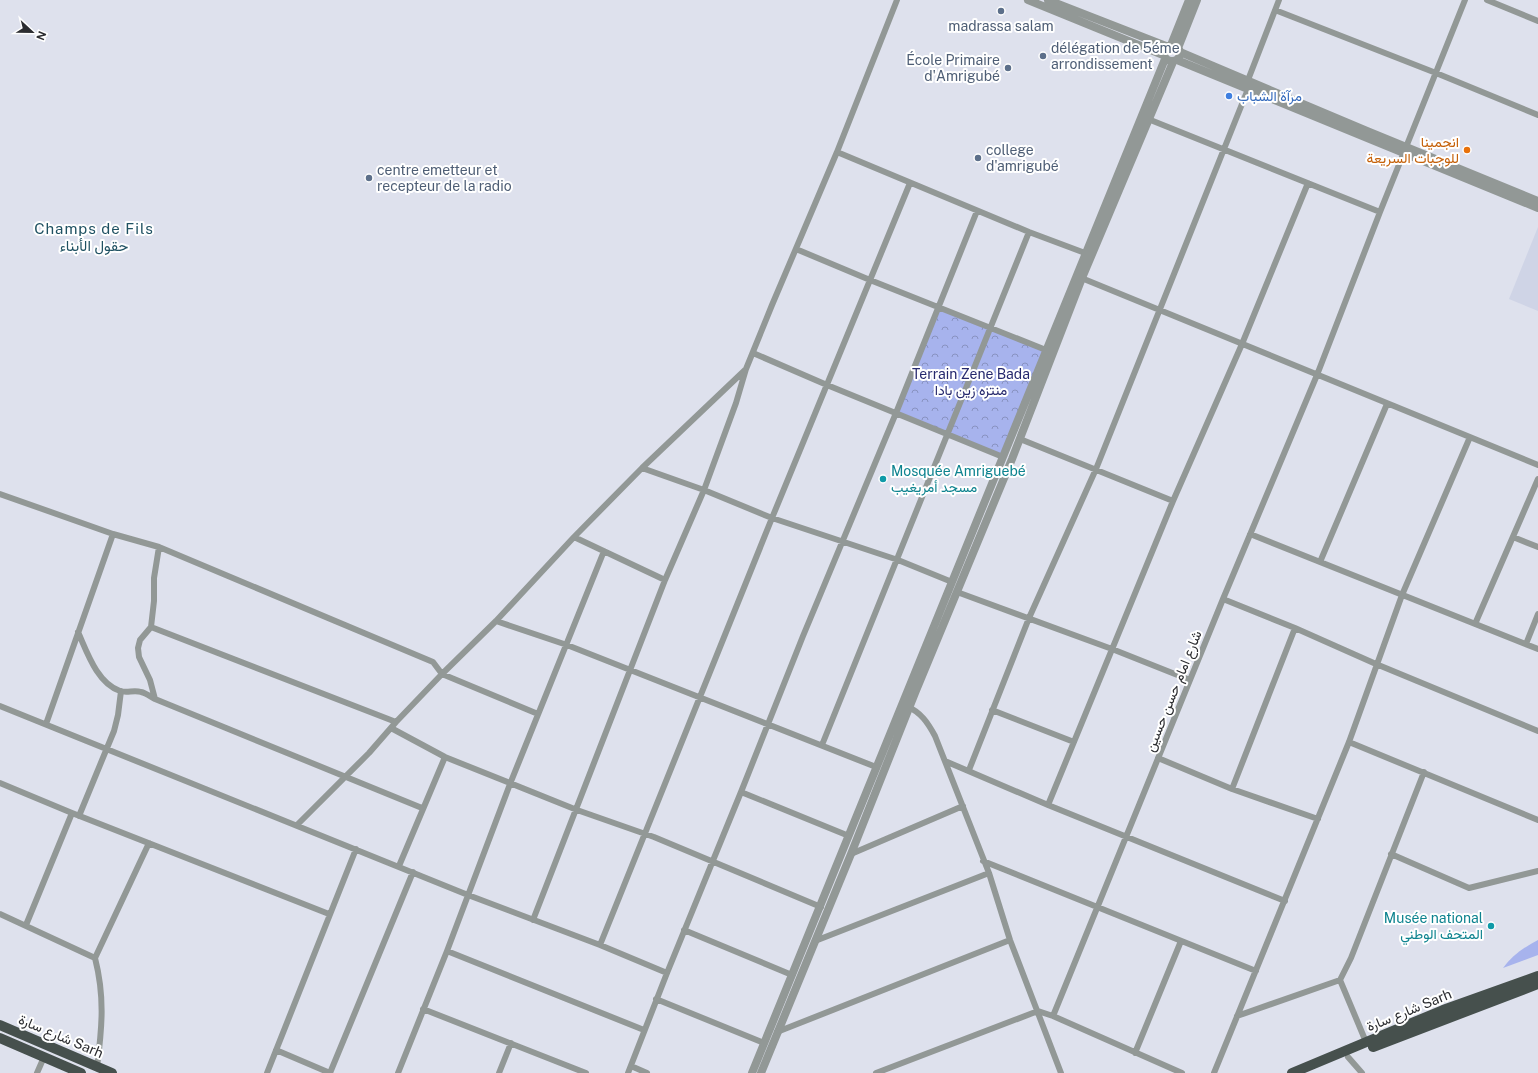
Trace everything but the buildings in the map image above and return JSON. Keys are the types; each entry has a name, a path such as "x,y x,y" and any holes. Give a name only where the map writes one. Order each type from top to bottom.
{"highway":[{"name":"شارع سارة Sarh","path":"1292,1073 1443,1010 1538,976"},
{"name":"شارع سارة Sarh","path":"1308,1073 1538,984"},
{"name":"شارع سارة Sarh","path":"0,1025 112,1073"},
{"name":"شارع سارة Sarh","path":"0,1038 81,1073"}],"street":[{"path":"533,920 665,580 704,490 736,403 746,369 837,152 877,47 897,0"},
{"path":"1028,0 1169,59 1538,201"},
{"path":"1048,0 1174,48 1538,208"},
{"path":"1174,48 1189,0"},
{"path":"1174,48 1197,0"},
{"path":"969,770 1029,618 1096,469 1248,89 1248,80 1279,0"},
{"name":"شارع امام حسن حسين","path":"1053,1016 1223,599 1317,375 1380,212 1466,0"},
{"path":"1487,0 1538,20"},
{"path":"1274,10 1436,72 1538,114"},
{"path":"1169,59 1180,56 1174,48"},
{"path":"760,1073 851,854 952,582 1046,350 1148,119 1169,59 1164,50 1174,48"},
{"path":"752,1073 821,906 876,767 906,706 957,592 1020,439 1079,277 1085,253 1169,59"},
{"path":"1148,119 1380,212"},
{"path":"837,152 1029,232 1085,253"},
{"path":"600,946 772,518 910,183"},
{"path":"1048,805 1173,501 1242,344 1308,183"},
{"path":"628,1073 656,999 713,862 841,541 896,413 977,210"},
{"path":"822,745 898,560 1029,232"},
{"path":"796,249 1046,350"},
{"path":"1079,277 1538,465"},
{"path":"753,353 1003,457"},
{"path":"297,825 369,753 393,725 442,674 496,621 574,537 642,468 746,369"},
{"path":"1320,562 1387,404"},
{"path":"1214,1073 1318,819 1402,595 1470,437"},
{"path":"1020,439 1173,501"},
{"path":"642,468 704,490 772,518 898,560 952,582"},
{"path":"1475,624 1538,479"},
{"path":"0,494 113,534 158,547 433,662 442,674 538,714"},
{"path":"46,724 113,534"},
{"path":"1250,534 1538,649"},
{"path":"1513,536 1538,547"},
{"path":"574,537 665,580"},
{"path":"155,699 150,680 139,657 138,648 140,640 151,626 154,601 154,578 158,547"},
{"path":"398,1073 447,951 510,784 604,551"},
{"path":"957,592 1112,649 1190,680"},
{"path":"1223,599 1538,731"},
{"path":"1526,644 1538,614"},
{"path":"496,621 567,645 876,767"},
{"path":"151,626 393,725 445,757 576,810 646,834 821,906"},
{"path":"1232,789 1295,628"},
{"path":"78,632 102,679 111,687 121,692 141,692 422,808"},
{"path":"79,816 114,731 121,692"},
{"path":"0,706 468,895 667,973"},
{"path":"906,706 918,713 927,721 936,736 983,861 989,873 1010,940 1061,1073"},
{"path":"992,710 1074,742"},
{"path":"1348,742 1538,820"},
{"path":"399,866 422,808 445,757"},
{"path":"1158,758 1232,789 1318,819"},
{"path":"945,761 1048,805 1285,901"},
{"path":"1237,1016 1340,980 1351,958 1424,772"},
{"path":"0,783 79,816 149,842 329,914"},
{"path":"741,792 849,836"},
{"path":"851,854 963,806"},
{"path":"26,925 72,813"},
{"path":"98,1067 102,1022 100,986 95,958 149,842"},
{"path":"266,1073 356,849"},
{"path":"1391,854 1469,888 1538,871"},
{"path":"983,861 1256,971"},
{"path":"276,1050 330,1073 413,872"},
{"path":"815,941 989,873"},
{"path":"0,914 95,958"},
{"path":"684,930 792,975"},
{"path":"776,1032 1010,940"},
{"path":"1135,1053 1181,941"},
{"path":"447,951 644,1030"},
{"path":"1340,980 1366,1042"},
{"path":"656,999 764,1043"},
{"path":"423,1010 586,1073"},
{"path":"876,1073 1038,1011 1053,1016 1182,1073"},
{"path":"499,1073 511,1043"},
{"path":"37,1073 44,1057"},
{"path":"1348,1057 1362,1073"},
{"path":"631,1066 647,1073"}],"shaded area":[{"path":"1538,227 1538,311 1509,299"}],"green space":[{"name":"Terrain Zene Bada منتزه زين بادا","path":"938,307 1046,350 1003,457 896,413"},
{"path":"1538,940 1538,955 1503,968 1519,952"}],"place":[{"name":"madrassa salam","path":"1001,11"},
{"name":"délégation de 5éme arrondissement","path":"1043,56"},
{"name":"École Primaire d'Amrigubé","path":"1008,68"},
{"name":"مرآة الشباب","path":"1229,96"},
{"name":"انجمينا للوجبات السريعة","path":"1467,150"},
{"name":"college d'amrigubé","path":"978,158"},
{"name":"centre emetteur et recepteur de la radio","path":"369,178"},
{"name":"Mosquée Amriguebé مسجد أمريغيب","path":"883,479"},
{"name":"Musée national المتحف الوطني","path":"1491,926"}],"district":[{"name":"Champs de Fils حقول الأبناء","path":"94,238"}]}
